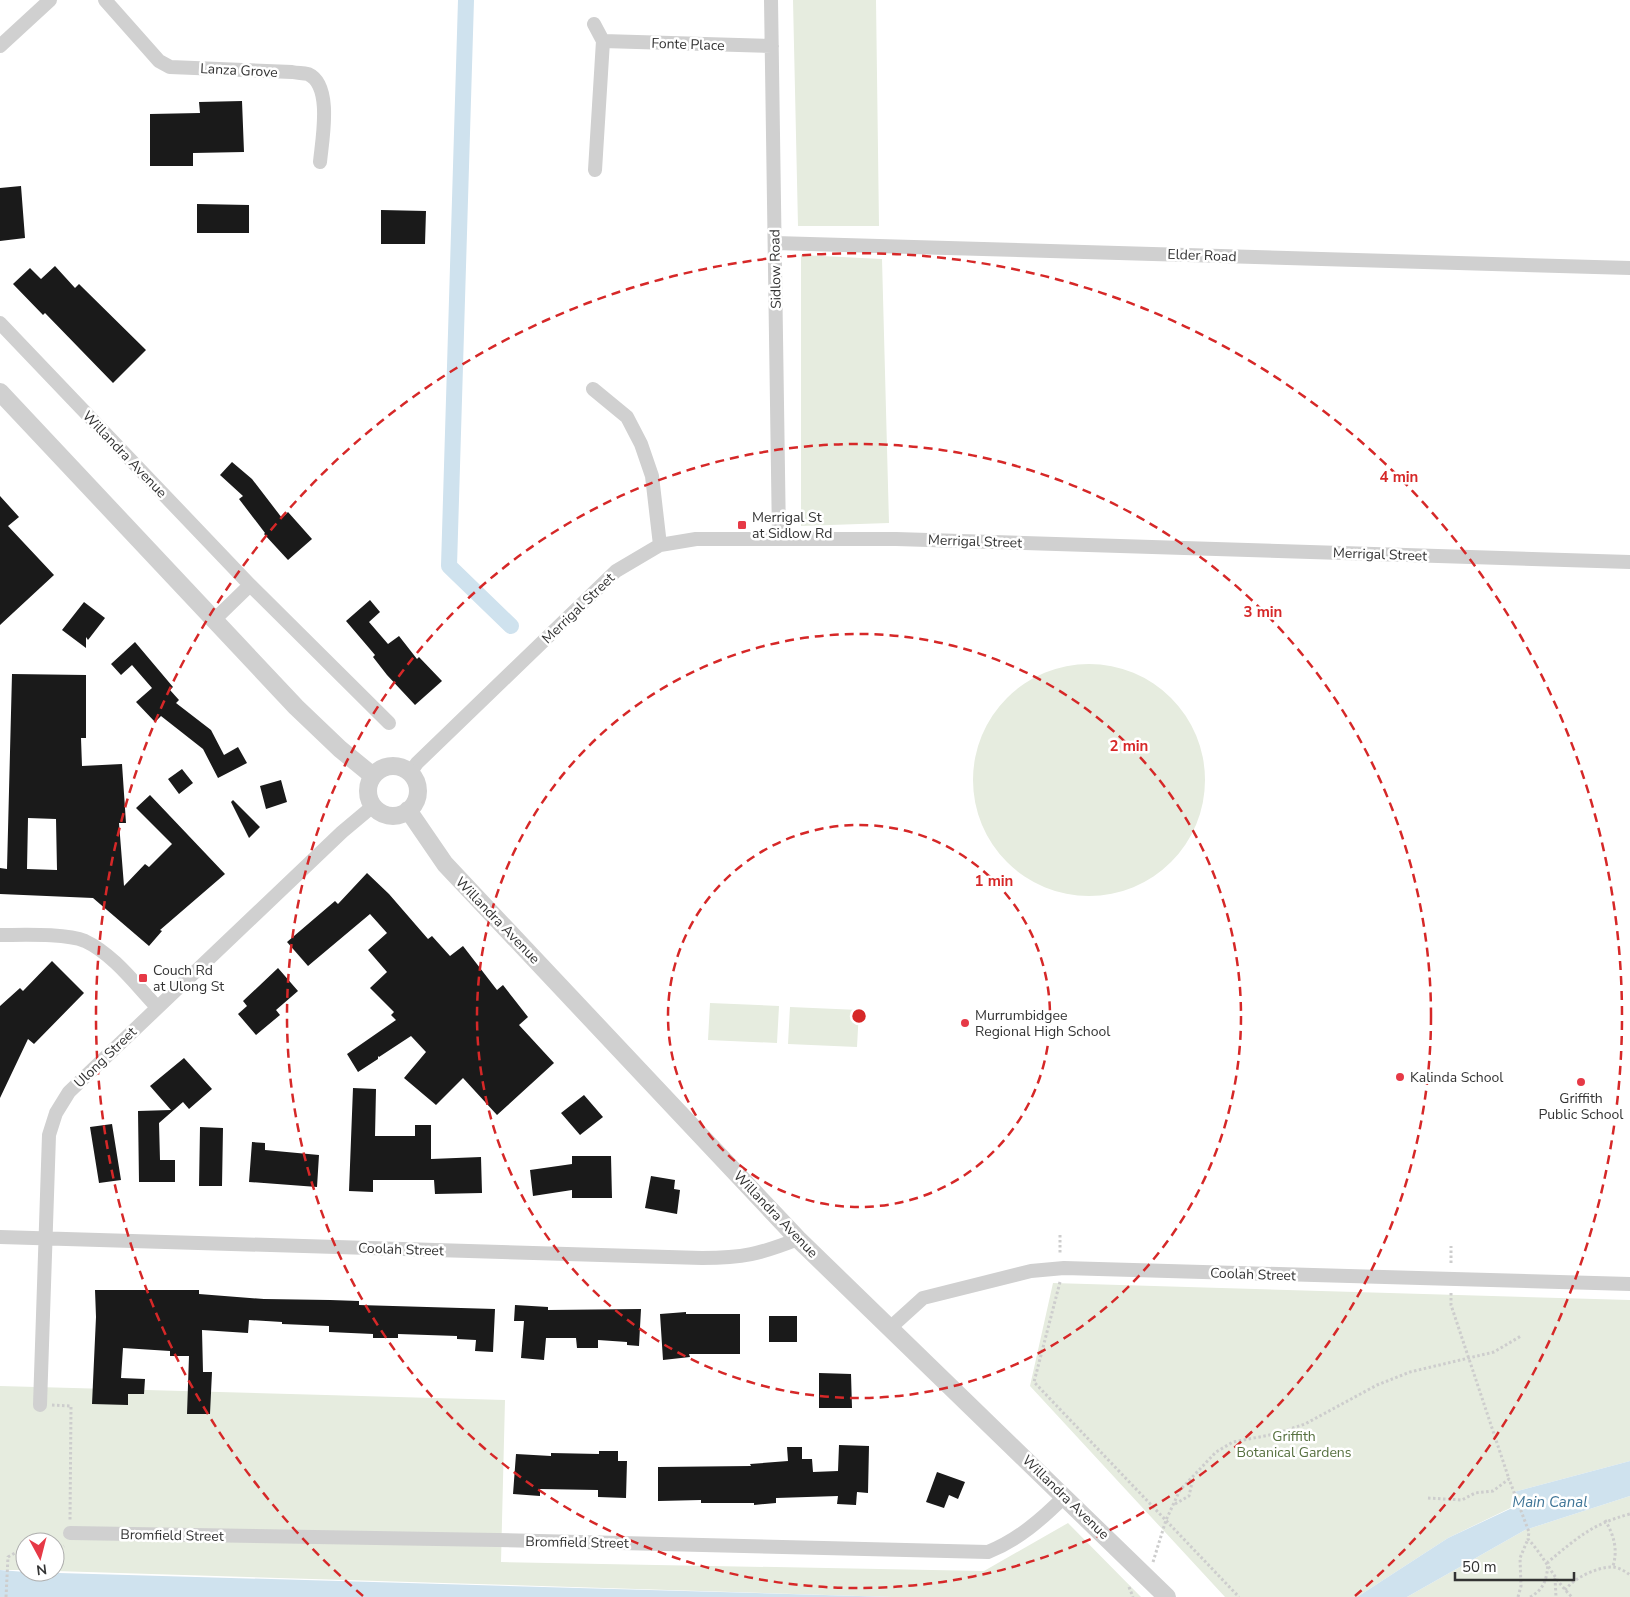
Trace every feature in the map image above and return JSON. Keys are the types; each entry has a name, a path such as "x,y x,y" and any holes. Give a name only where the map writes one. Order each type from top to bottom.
{"street":[{"path":"0,46 50,0"},
{"name":"Lanza Grove","path":"105,0 159,61 170,67 307,74 317,81 324,101 320,162"},
{"name":"Sidlow Road","path":"771,0 779,538"},
{"path":"594,24 603,41 595,170"},
{"name":"Fonte Place","path":"603,41 772,46"},
{"name":"Elder Road","path":"775,243 1630,268"},
{"name":"Willandra Avenue","path":"0,323 250,585 389,723"},
{"path":"593,389 627,417 641,444 652,476 660,545"},
{"path":"0,392 318,728 373,776"},
{"name":"Merrigal Street","path":"410,773 417,763 616,571 660,545 696,539 896,538 1630,562"},
{"path":"214,620 250,585"},
{"path":"391,766 399,767 410,773 417,784 418,792 414,804 400,815 390,815 381,812 373,806 368,791 373,776 383,768 391,766"},
{"name":"Ulong Street","path":"46,1405 46,1238 49,1135 56,1114 69,1092 342,832 373,806"},
{"name":"Willandra Avenue","path":"408,810 445,864 798,1238 861,1302 891,1327 1167,1597"},
{"path":"0,935 51,936 84,941 115,963 157,1007"},
{"name":"Coolah Street","path":"0,1237 702,1258 740,1258 770,1250 798,1238"},
{"name":"Coolah Street","path":"891,1327 923,1298 1031,1271 1064,1268 1630,1284"},
{"name":"Bromfield Street","path":"70,1533 497,1540 988,1552 1010,1543 1047,1514 1064,1496"}],"path":[{"path":"1060,1235 1059,1253 1064,1268 1034,1382 1239,1597"},
{"path":"1451,1246 1451,1262"},
{"path":"1451,1292 1451,1305 1515,1500 1529,1532 1520,1558 1521,1586 1518,1597"},
{"path":"1153,1562 1166,1520 1180,1490 1194,1478 1216,1452 1233,1442 1275,1434 1304,1424 1377,1385 1410,1372 1494,1352 1521,1336"},
{"path":"46,1405 71,1406 70,1533 65,1544"},
{"path":"1174,1505 1188,1496 1194,1478"},
{"path":"1428,1498 1445,1497 1462,1500 1475,1493 1493,1491 1509,1479"},
{"path":"1530,1597 1539,1592 1546,1582 1548,1562 1562,1548 1605,1520 1630,1514"},
{"path":"1605,1520 1612,1531 1616,1550 1613,1566"},
{"path":"1528,1538 1548,1562 1555,1578 1572,1597"},
{"path":"6,1597 8,1557 15,1553"},
{"path":"1565,1590 1575,1581 1588,1574 1613,1566 1630,1575"},
{"path":"1555,1578 1556,1597"},
{"path":"1129,1587 1133,1597"}],"green space":[{"path":"793,0 876,0 879,226 798,226"},
{"path":"801,255 882,259 889,523 801,526"},
{"path":"1089,664 1123,669 1133,673 1153,684 1171,698 1185,716 1196,736 1200,746 1205,780 1200,814 1196,824 1185,844 1171,862 1153,876 1133,887 1123,891 1089,896 1055,891 1045,887 1025,876 1007,862 993,844 982,824 978,814 973,780 978,746 982,736 993,716 1007,698 1025,684 1045,673 1055,669"},
{"path":"710,1003 779,1006 777,1043 708,1040"},
{"path":"790,1007 859,1010 857,1047 788,1044"},
{"name":"Griffith Botanical Gardens","path":"1053,1283 1630,1300 1630,1461 1514,1492 1529,1499 1448,1538 1357,1597 1225,1597 1030,1386"},
{"path":"0,1386 505,1400 501,1562 984,1571 1068,1523 1141,1597 893,1597 65,1571 65,1532 15,1532 15,1570 0,1570"},
{"path":"1630,1496 1630,1597 1407,1597 1525,1530"}],"water":[{"name":"Main Canal","path":"1630,1461 1630,1496 1525,1530 1407,1597 1357,1597 1448,1538 1529,1500 1514,1492"},
{"path":"0,1570 15,1571 15,1582 65,1582 65,1573 893,1597 0,1597"}],"building":[{"path":"242,101 244,152 193,153 193,166 150,166 150,114 200,113 199,102"},
{"path":"21,186 25,238 0,241 0,188"},
{"path":"197,204 249,205 249,233 197,233"},
{"path":"381,210 426,211 425,244 381,244"},
{"path":"55,266 75,288 79,284 146,350 113,383 45,313 43,315 13,284 30,268 41,279"},
{"path":"232,462 252,479 282,518 288,512 312,539 288,560 264,534 239,499 243,496 220,475"},
{"path":"0,496 19,517 8,526 54,575 0,625"},
{"path":"370,600 380,612 369,622 388,644 399,636 417,659 419,657 442,681 415,705 387,675 373,657 375,655 346,621"},
{"path":"84,602 105,618 88,640 86,637 86,648 62,630"},
{"path":"135,642 173,687 170,690 179,700 176,703 211,730 224,755 238,747 247,763 218,778 203,749 161,716 155,722 136,702 152,688 132,665 121,675 111,664"},
{"path":"12,674 86,675 86,738 81,738 82,766 122,764 126,823 119,823 124,886 145,864 149,867 172,844 136,808 150,795 225,874 160,930 162,931 149,946 93,898 0,894 0,868 7,869","holes":["28,818 56,819 57,870 27,869"]},
{"path":"182,769 193,783 179,794 168,779"},
{"path":"281,780 287,802 266,809 260,786"},
{"path":"233,800 260,827 249,838 231,802"},
{"path":"367,873 389,894 428,939 432,936 450,956 463,946 497,990 503,985 528,1017 519,1025 554,1063 497,1115 463,1078 436,1105 404,1078 426,1052 411,1036 378,1056 378,1059 358,1072 347,1054 396,1020 391,1015 394,1012 370,988 387,972 368,950 387,933 370,914 308,966 287,942 335,901 338,904"},
{"path":"52,961 84,993 34,1044 28,1039 0,1098 0,1006 20,988 23,991"},
{"path":"278,968 298,991 276,1010 280,1015 256,1035 238,1014 247,1006 243,1001"},
{"path":"184,1058 212,1089 189,1109 183,1102 159,1123 160,1160 175,1160 175,1182 139,1182 138,1111 171,1110 150,1086"},
{"path":"353,1088 376,1089 375,1136 415,1136 415,1125 431,1125 431,1159 481,1157 482,1193 435,1194 434,1180 373,1180 373,1192 349,1191"},
{"path":"584,1095 603,1117 580,1135 561,1113"},
{"path":"112,1124 121,1180 99,1183 90,1127"},
{"path":"200,1127 223,1128 222,1186 199,1186"},
{"path":"252,1142 265,1143 265,1150 319,1155 317,1187 249,1182"},
{"path":"572,1156 611,1156 612,1198 572,1198 572,1190 533,1196 530,1170 572,1164"},
{"path":"651,1176 675,1180 674,1189 680,1190 677,1214 645,1208"},
{"path":"95,1290 199,1290 199,1294 264,1299 359,1301 359,1305 495,1309 493,1352 475,1351 476,1340 457,1339 457,1336 398,1334 398,1338 373,1338 373,1334 329,1332 329,1326 282,1324 282,1322 249,1320 248,1333 202,1330 203,1372 212,1372 210,1414 187,1414 189,1356 170,1356 170,1351 123,1348 121,1378 145,1379 144,1394 128,1394 128,1405 92,1404 96,1317"},
{"path":"515,1305 548,1307 548,1310 641,1309 639,1346 627,1345 627,1342 598,1340 598,1348 577,1348 576,1338 546,1338 544,1360 521,1358 524,1321 514,1321"},
{"path":"686,1312 686,1314 740,1314 740,1354 689,1354 690,1357 663,1360 660,1314"},
{"path":"769,1316 797,1316 797,1342 769,1342"},
{"path":"819,1373 851,1374 852,1408 819,1408"},
{"path":"839,1445 869,1446 868,1493 857,1492 856,1505 837,1504 838,1496 776,1498 776,1503 754,1505 754,1503 701,1503 701,1500 658,1501 658,1467 751,1466 750,1464 788,1461 787,1447 802,1447 802,1459 812,1459 813,1472 838,1471"},
{"path":"599,1451 618,1451 618,1461 627,1461 626,1498 598,1497 598,1490 540,1489 540,1496 513,1494 516,1454 551,1456 551,1453 599,1454"},
{"path":"937,1472 965,1482 958,1499 949,1495 944,1508 926,1502"}],"waterway":[{"path":"466,0 449,566 511,626"}],"place":[{"name":"Merrigal St at Sidlow Rd","path":"742,525"},
{"name":"Couch Rd at Ulong St","path":"143,978"},
{"name":"Murrumbidgee Regional High School","path":"965,1023"},
{"name":"Kalinda School","path":"1400,1077"},
{"name":"Griffith Public School","path":"1581,1082"}]}
